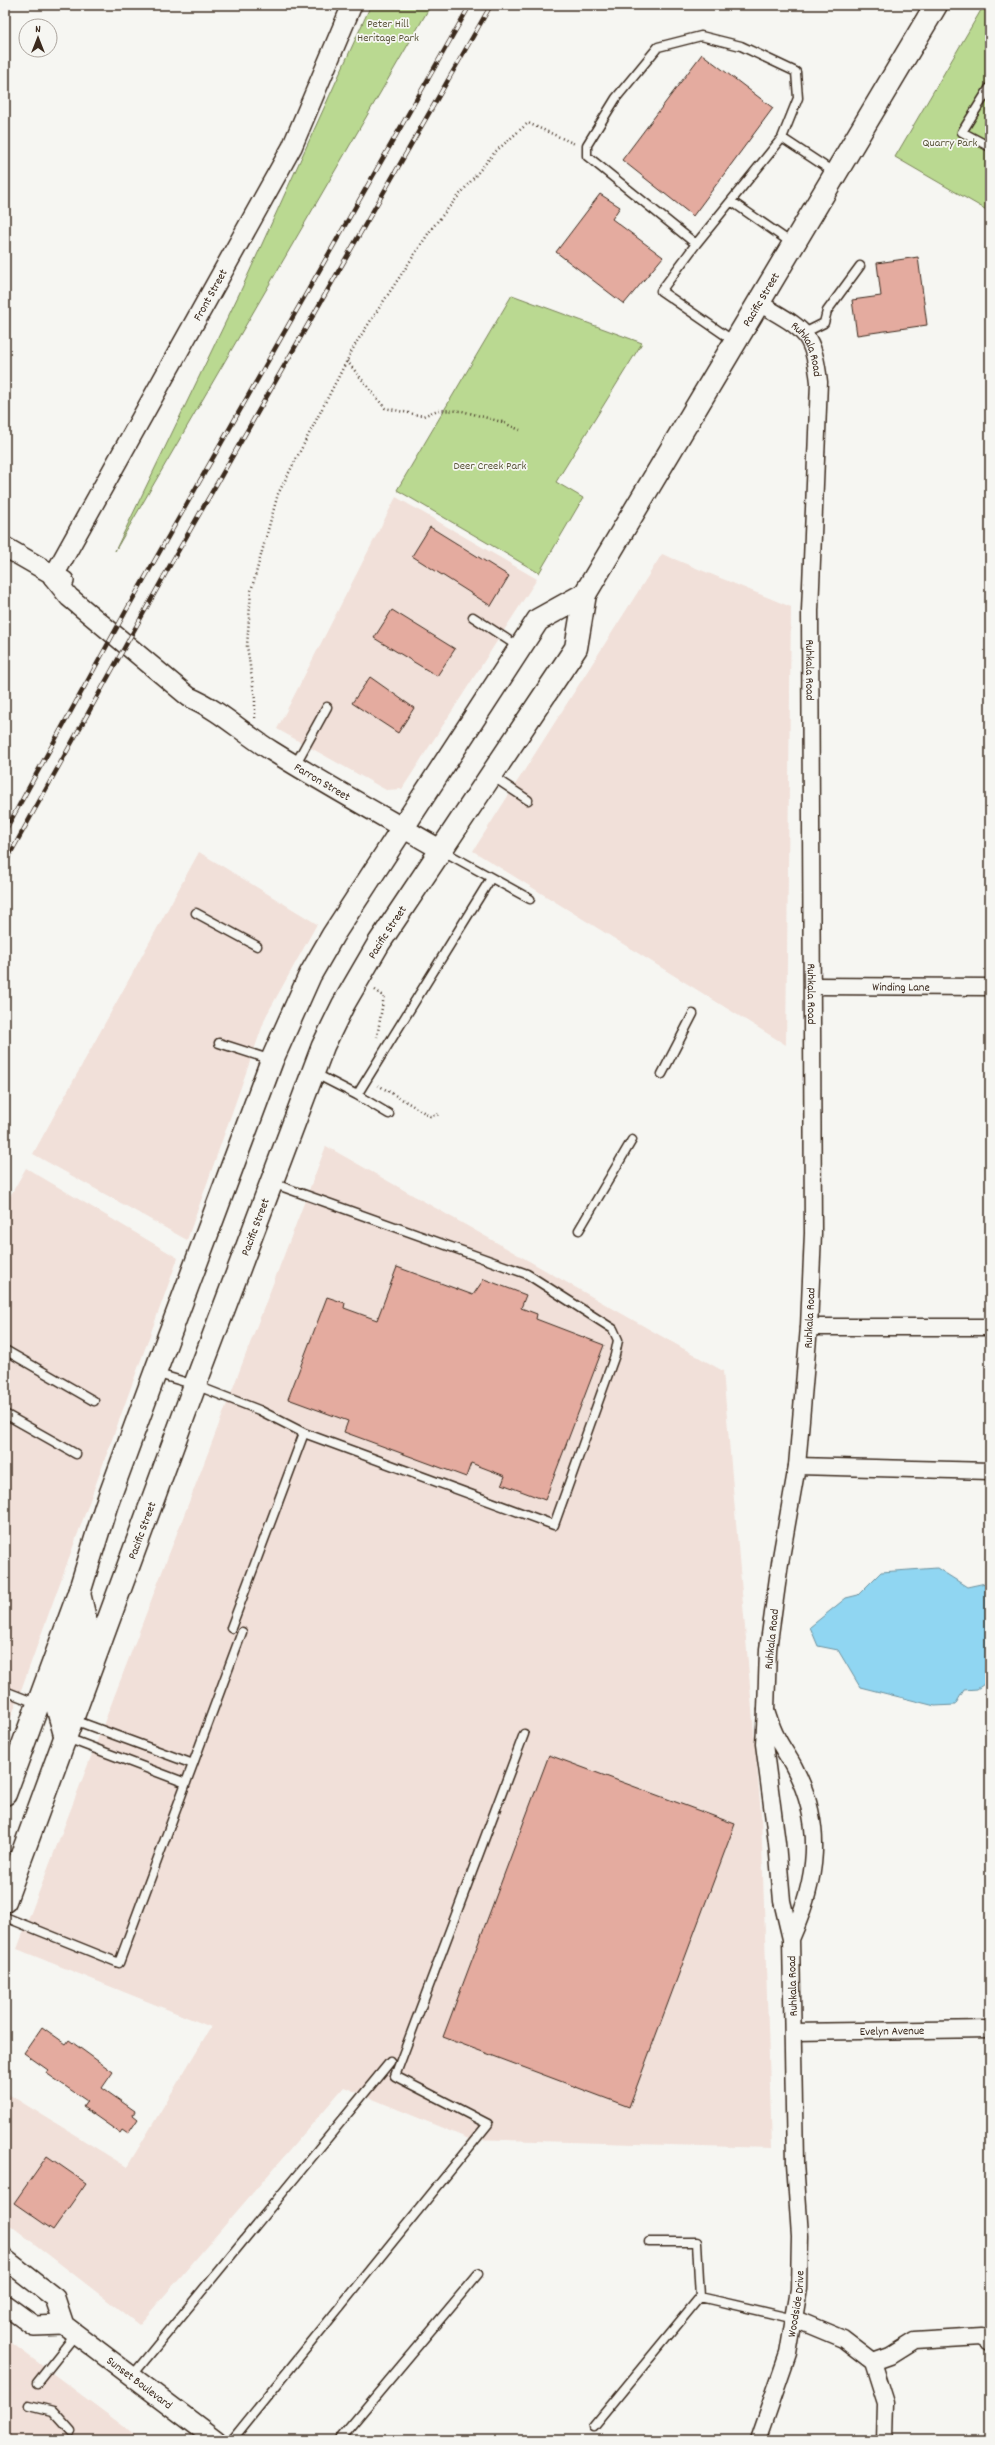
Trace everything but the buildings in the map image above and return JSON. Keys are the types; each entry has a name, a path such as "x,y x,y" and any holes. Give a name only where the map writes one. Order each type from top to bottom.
{"main road":[{"name":"Pacific Street","path":"5,1901 70,1729 195,1385 323,1046 354,985 379,943 443,851 576,648 585,594 936,5"},
{"path":"5,1794 79,1593 106,1506 155,1373 272,1060 310,975 538,620 585,594"},
{"path":"70,1729 57,1706 86,1623 79,1593"}],"street":[{"name":"Front Street","path":"53,577 292,147 352,5"},
{"name":"Ruhkala Road","path":"759,303 792,322 809,339 816,362 819,382 810,611 813,1233 809,1327 797,1466 780,1562 768,1649 764,1744 777,1843 782,1901 791,1940 794,2032 795,2163"},
{"name":"Farron Street","path":"5,547 53,577 69,597 189,697 206,704 251,737 295,765 443,851"},
{"name":"Winding Lane","path":"813,986 990,987"},
{"path":"809,1327 990,1327"},
{"path":"797,1466 990,1471"},
{"name":"Ruhkala Road","path":"766,1710 776,1738 794,1766 802,1786 814,1830 810,1891 791,1940"},
{"name":"Evelyn Avenue","path":"794,2032 990,2029"},
{"name":"Woodside Drive","path":"758,2440 788,2354 795,2320 799,2289 800,2236 795,2163"},
{"path":"5,2259 55,2298 70,2330"},
{"path":"5,2305 34,2326 70,2330"},
{"path":"795,2320 844,2339 873,2362 886,2403 885,2440"},
{"name":"Sunset Boulevard","path":"70,2330 216,2440"},
{"path":"873,2362 890,2356 914,2340 980,2337 990,2342"}],"lane":[{"path":"696,244 587,156 587,145 616,98 658,47 701,36 741,46 796,72 798,98 782,138 696,244 661,291 735,342"},
{"path":"990,87 987,100 962,132 990,147"},
{"path":"782,138 836,173"},
{"path":"731,201 794,245"},
{"path":"804,333 824,323 827,311 860,266"},
{"path":"473,617 520,648"},
{"path":"295,765 327,707"},
{"path":"491,776 528,800"},
{"path":"443,851 530,899"},
{"path":"357,1095 491,878"},
{"path":"196,913 257,946"},
{"path":"662,1074 693,1014"},
{"path":"220,1043 272,1060"},
{"path":"313,1073 357,1095 389,1114"},
{"path":"579,1230 632,1140"},
{"path":"155,1373 195,1385 259,1410 304,1434 554,1525 615,1355 618,1340 613,1329 527,1274 272,1183"},
{"path":"5,1350 94,1401"},
{"path":"5,1414 76,1454"},
{"path":"231,1628 304,1434"},
{"path":"5,1917 120,1963 242,1632"},
{"path":"5,1690 38,1704"},
{"path":"70,1729 193,1764"},
{"path":"70,1729 186,1783"},
{"path":"232,2440 488,2124 395,2076 524,1734"},
{"path":"132,2376 390,2062"},
{"path":"593,2427 700,2297 697,2242 649,2242"},
{"path":"339,2440 478,2274"},
{"path":"700,2297 795,2320"},
{"path":"37,2383 70,2330"},
{"path":"30,2405 53,2411 71,2431"}],"path":[{"path":"251,737 256,717 255,699 247,646 252,590 278,494 356,343 432,228 495,152 528,123 587,150"},
{"path":"347,361 385,408 423,416 438,410 462,411 502,422 520,430"}],"shaded area":[{"path":"396,497 537,579 402,789 386,790 277,729"},
{"path":"662,554 791,607 786,1045 473,851"},
{"path":"199,852 317,924 266,1016 187,1240 33,1154"},
{"path":"326,1146 723,1371 761,1814 772,2148 469,2139 344,2087 139,2325 5,2221 5,2092 127,2167 211,2027 17,1949"},
{"path":"26,1168 178,1258 5,1734 5,1205"},
{"path":"5,2338 142,2440 5,2440"}],"green space":[{"name":"Peter Hill Heritage Park","path":"371,5 431,5 115,551 242,288"},
{"name":"Quarry Park","path":"984,5 990,5 990,212 895,157"},
{"name":"Deer Creek Park","path":"512,295 642,343 556,482 583,498 539,573 397,490"}],"water":[{"path":"937,1568 967,1587 990,1582 990,1680 977,1689 964,1690 955,1705 935,1706 860,1687 838,1650 818,1646 810,1627 846,1598 858,1595 881,1572"}],"railway":[{"path":"5,831 126,611 470,5"},
{"path":"5,863 173,560 491,5"}]}
